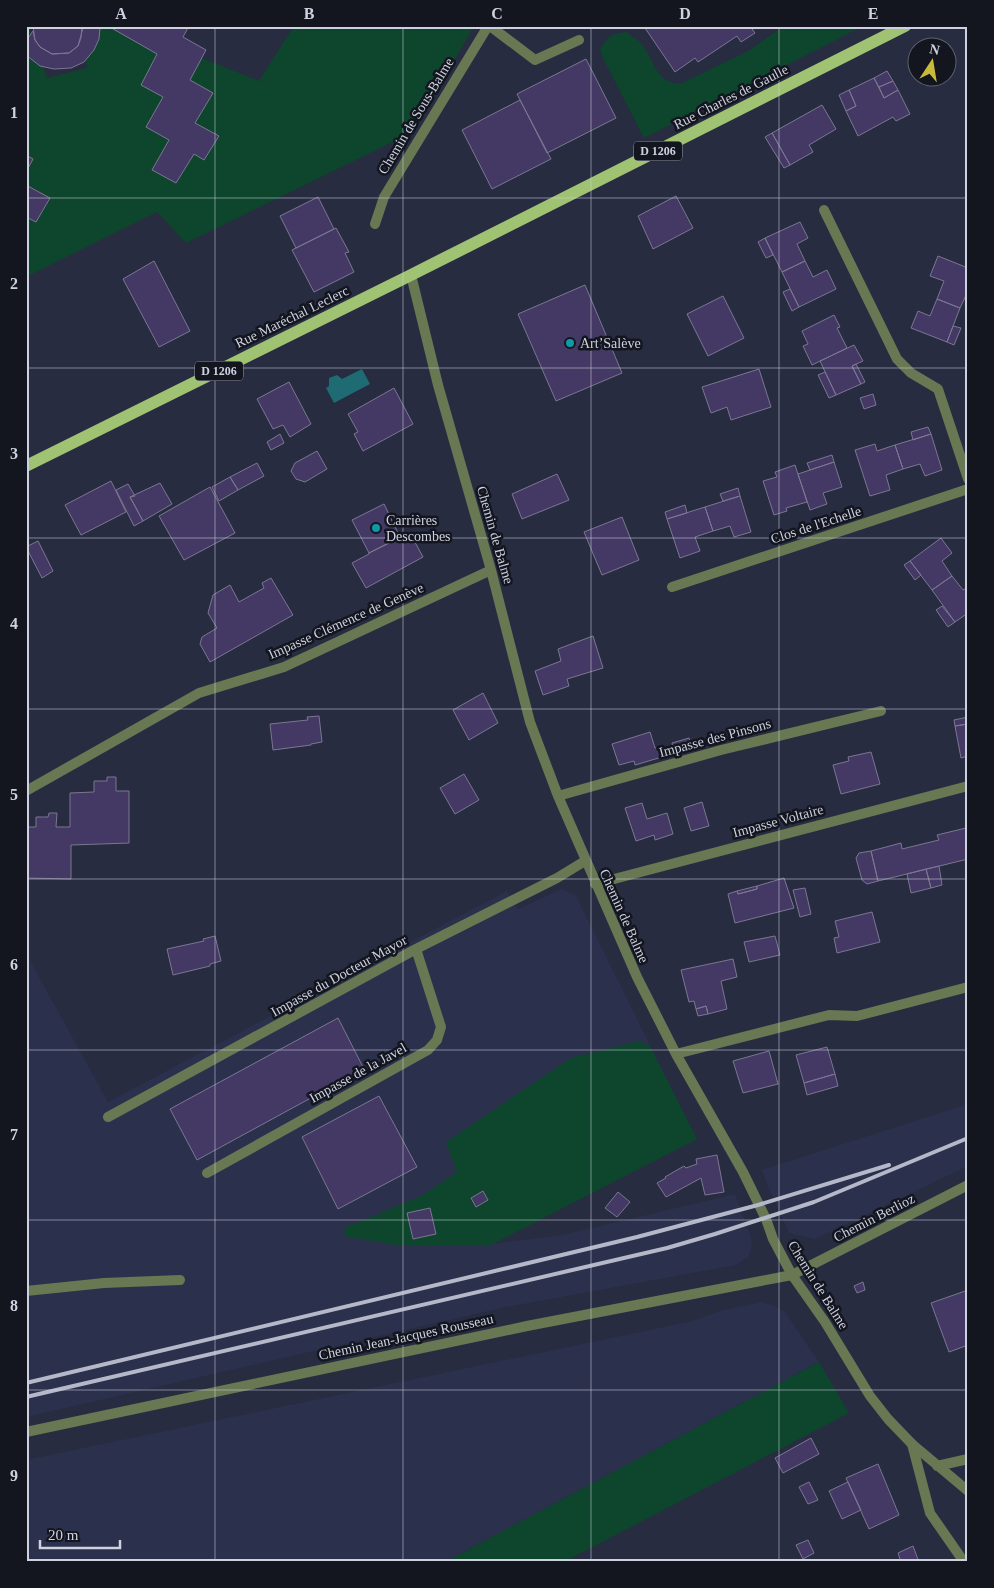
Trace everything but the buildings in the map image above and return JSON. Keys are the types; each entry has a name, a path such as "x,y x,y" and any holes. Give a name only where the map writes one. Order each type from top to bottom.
{"main road":[{"name":"Rue Charles de Gaulle","path":"411,275 904,26"},
{"name":"Rue Maréchal Leclerc","path":"26,466 411,275"}],"street":[{"path":"489,26 535,60 579,40"},
{"name":"Chemin de Sous-Balme","path":"375,224 384,197 489,26"},
{"path":"824,210 897,359 911,373 938,389 968,479"},
{"name":"Chemin de Balme","path":"411,275 438,385 491,570 530,722 585,861 637,977 676,1054 744,1172 773,1238 792,1275 825,1322 870,1396 888,1419 912,1444 968,1491"},
{"name":"Clos de l'Echelle","path":"672,587 968,489"},
{"name":"Impasse Clémence de Genève","path":"26,791 199,693 284,667 491,570"},
{"name":"Impasse des Pinsons","path":"558,796 721,750 881,710"},
{"name":"Impasse Voltaire","path":"595,884 968,786"},
{"name":"Impasse du Docteur Mayor","path":"108,1117 416,950 557,878 585,861"},
{"name":"Impasse de la Javel","path":"206,1174 433,1046 440,1034 440,1020 416,950"},
{"path":"676,1054 829,1015 857,1016 968,987"},
{"name":"Chemin Berlioz","path":"792,1275 968,1185"},
{"name":"Chemin Jean-Jacques Rousseau","path":"26,1432 527,1326 792,1275"},
{"path":"26,1291 38,1288 104,1282 180,1280"},
{"path":"912,1444 930,1513 964,1562"},
{"path":"937,1466 968,1459"}],"shaded area":[{"path":"29,26 47,78 87,68 82,26 121,26 259,81 294,26 474,26 421,118 407,135 186,243 157,212 26,277 26,30"},
{"path":"784,26 863,26 644,138 600,50 610,36 627,32 645,48 661,76 674,83 682,83 748,51"},
{"path":"362,369 370,384 334,403 326,388 329,386 329,378 337,375 342,379"},
{"path":"562,889 576,896 697,1139 493,1244 562,1235 735,1194 751,1237 752,1246 748,1257 736,1265 506,1307 26,1417 26,953 108,1102 507,891 518,909"},
{"path":"639,1041 650,1046 697,1139 491,1245 396,1245 344,1236 345,1227 423,1195 457,1172 446,1142 571,1058"},
{"path":"968,1104 968,1166 815,1239 789,1233 761,1170"},
{"path":"762,1302 775,1306 785,1312 819,1362 445,1562 26,1562 26,1460 692,1321 720,1311"},
{"path":"819,1362 849,1413 564,1562 445,1562"}],"railway":[{"path":"26,1397 667,1248 814,1202 968,1138"},
{"path":"26,1383 637,1237 758,1205 889,1165"}],"place":[{"name":"Art’Salève","path":"570,343"},
{"name":"Carrières Descombes","path":"376,528"}]}
